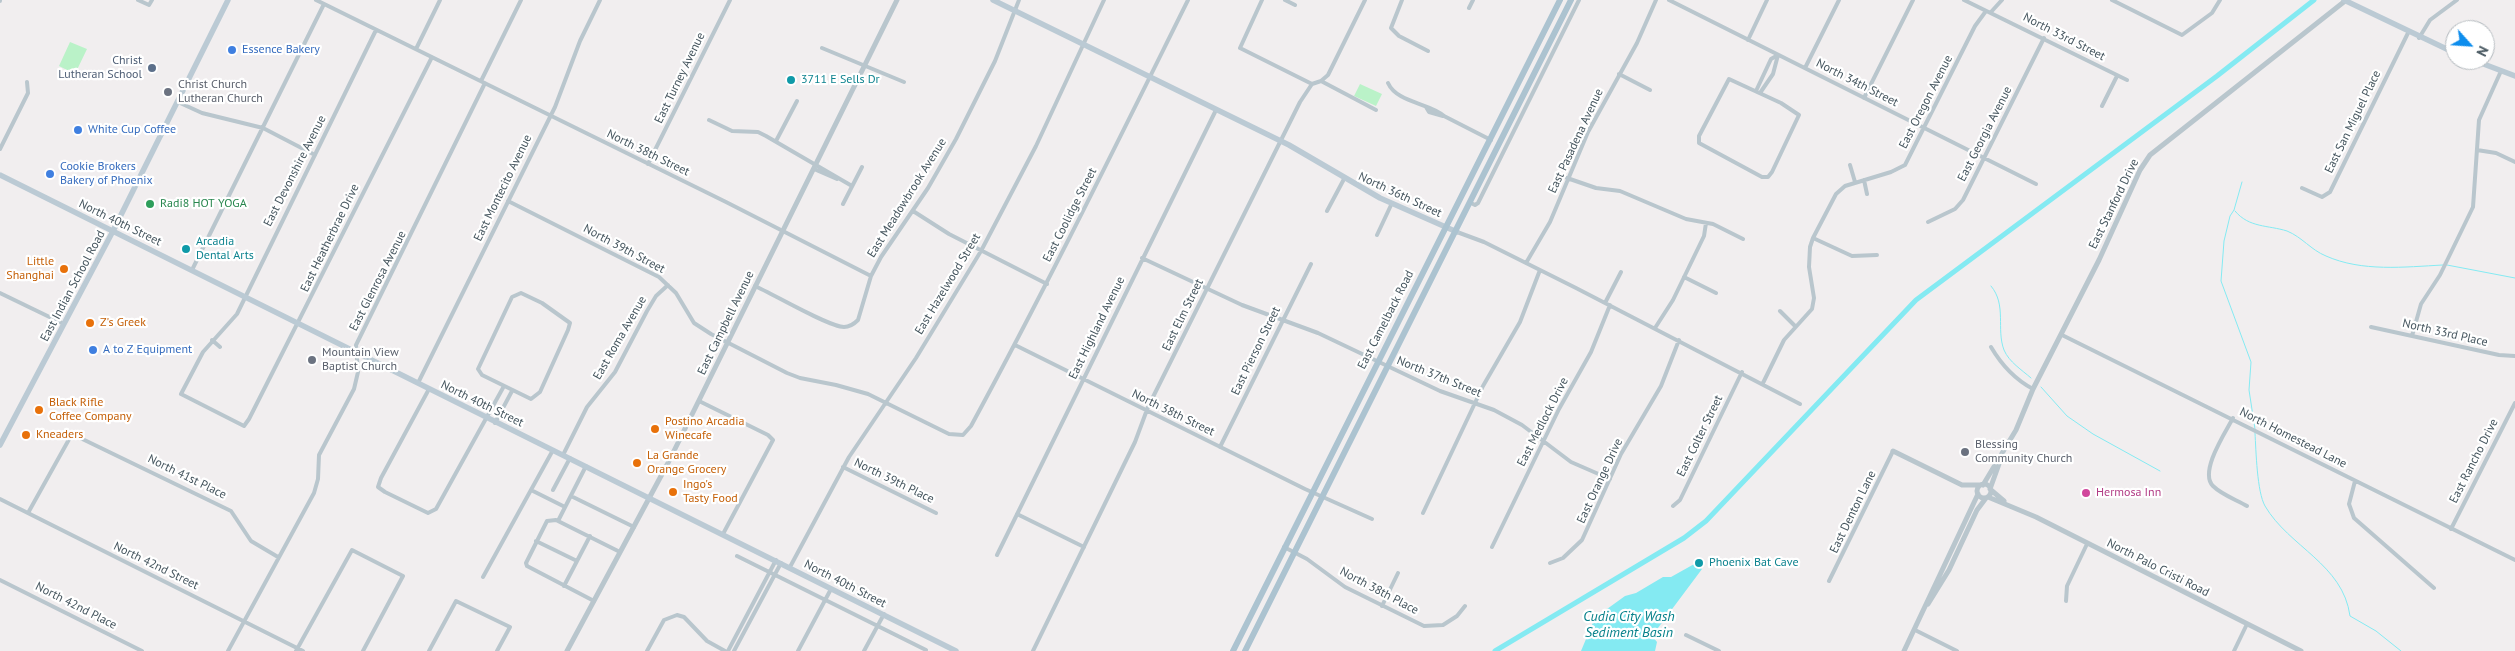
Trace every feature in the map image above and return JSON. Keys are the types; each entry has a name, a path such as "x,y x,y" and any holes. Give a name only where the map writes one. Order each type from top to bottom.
{"main road":[{"name":"East Indian School Road","path":"0,445 113,231 228,0"},
{"name":"North 36th Street","path":"993,0 1280,141 1315,159 1344,179 1457,232"},
{"name":"East Camelback Road","path":"1233,651 1560,0"},
{"name":"East Camelback Road","path":"1245,651 1471,203 1527,97 1571,0"},
{"path":"2345,0 2408,33 2445,49"},
{"path":"2495,68 2515,76"},
{"path":"1514,92 1527,97"},
{"name":"North 40th Street","path":"0,174 495,423 650,497 956,651"},
{"path":"1240,637 1250,643"}],"street":[{"path":"138,0 149,5 152,0"},
{"name":"North 38th Street","path":"316,0 783,230 871,276"},
{"path":"416,50 440,0"},
{"name":"East Glenrosa Avenue","path":"228,651 314,493 318,479 319,455 354,389 358,372 355,353 356,345 418,224 521,0"},
{"name":"East Montecito Avenue","path":"418,383 551,116 562,92 580,41 600,0"},
{"name":"East Turney Avenue","path":"648,164 730,0"},
{"name":"East Campbell Avenue","path":"566,651 650,497 699,401 897,0"},
{"name":"East Meadowbrook Avenue","path":"755,286 831,323 843,327 853,325 861,312 871,276 880,258 913,211 956,139 995,61 1019,0"},
{"name":"East Hazelwood Street","path":"790,567 843,467 950,304 981,250 1036,146 1104,0"},
{"name":"East Coolidge Street","path":"963,434 971,426 1047,284 1188,0"},
{"path":"1262,0 1240,48 1312,84 1321,81 1334,64 1365,0"},
{"path":"1285,0 1295,5"},
{"path":"1402,0 1391,28 1399,36 1428,51"},
{"path":"1469,8 1473,0"},
{"name":"East Camelback Road","path":"1527,97 1579,0"},
{"name":"East Pasadena Avenue","path":"1526,263 1550,222 1588,132 1643,31 1656,0"},
{"name":"North 34th Street","path":"1669,0 2036,184"},
{"path":"1748,40 1767,0"},
{"path":"1805,68 1840,0"},
{"path":"1864,98 1913,0"},
{"name":"North 33rd Street","path":"1964,0 2127,80"},
{"name":"East Oregon Avenue","path":"1762,383 1784,340 1795,326 1807,317 1813,303 1809,267 1813,238 1836,194 1855,182 1891,172 1905,165 1975,26 2002,0"},
{"path":"2112,0 2182,35 2212,13 2220,0"},
{"name":"East Stanford Drive","path":"1978,493 1981,485 2000,458 2016,430 2033,390 2062,334 2115,220 2150,155 2345,0"},
{"path":"2419,38 2430,20 2457,0"},
{"path":"192,270 326,5 331,1"},
{"name":"East Devonshire Avenue","path":"181,394 203,352 232,320 376,30"},
{"name":"East San Miguel Place","path":"2302,188 2322,197 2330,192 2408,33"},
{"name":"East Georgia Avenue","path":"1928,222 1959,205 2044,38"},
{"path":"822,48 904,82"},
{"path":"1758,92 1771,59 1778,55"},
{"path":"1758,92 1773,74 1778,55"},
{"name":"East Heatherbrae Drive","path":"181,394 244,426 299,325 432,57"},
{"path":"1766,70 1773,74"},
{"path":"2412,336 2422,304 2444,268 2473,206 2479,120 2501,70"},
{"path":"1619,74 1650,90"},
{"path":"2102,106 2117,76"},
{"path":"1729,79 1758,92 1795,111 1799,115 1784,149 1768,177 1762,177 1699,143 1699,136 1729,79"},
{"path":"1321,81 1376,110"},
{"path":"0,149 28,93 27,82"},
{"path":"1388,83 1393,91 1426,107 1429,112 1444,116 1491,140"},
{"name":"East Elm Street","path":"1032,651 1135,442 1147,411 1280,141 1300,102 1312,84"},
{"path":"776,141 797,101"},
{"path":"178,102 202,113 263,128 315,155"},
{"name":"East Highland Avenue","path":"996,555 1216,110"},
{"path":"709,120 732,131 758,132 776,141 829,178 838,179"},
{"path":"2477,150 2496,153 2515,162"},
{"path":"1850,165 1855,182"},
{"path":"843,204 862,166"},
{"path":"815,167 832,173 838,179 852,186"},
{"path":"829,178 832,173"},
{"path":"1567,178 1596,188 1620,191 1686,219 1706,223 1743,239"},
{"path":"1328,211 1344,179"},
{"path":"1864,180 1867,194"},
{"name":"North 39th Street","path":"508,201 640,267 668,286 694,323 727,343 800,378 855,390 948,434 963,434"},
{"path":"1377,235 1392,203"},
{"path":"913,211 949,234 1047,284"},
{"path":"1655,328 1662,313 1673,300 1704,236 1706,223"},
{"name":"North 36th Street","path":"1457,232 1526,263 1610,305 1742,372 1800,404"},
{"path":"1813,238 1852,256 1876,254"},
{"name":"North 37th Street","path":"1142,258 1242,305 1318,333 1388,368 1440,391 1511,418 1571,462 1610,480"},
{"name":"East Pierson Street","path":"1220,447 1311,264"},
{"path":"1423,513 1475,403 1520,322 1540,270"},
{"path":"1605,303 1621,272"},
{"path":"1684,277 1716,293"},
{"name":"East Roma Avenue","path":"563,455 587,407 615,372 646,311 656,296 668,286"},
{"path":"0,293 64,324"},
{"path":"521,293 562,316 570,324 538,396 531,399 504,386 482,375 478,367 512,297 521,293"},
{"name":"East Medlock Drive","path":"1492,547 1543,441 1587,359 1610,305"},
{"path":"1780,311 1795,326"},
{"name":"North 33rd Place","path":"2371,326 2499,356 2515,356"},
{"name":"North Homestead Lane","path":"2062,334 2515,560"},
{"path":"212,340 220,347"},
{"name":"East Orange Drive","path":"1550,563 1563,558 1582,540 1622,454 1661,386 1679,340"},
{"name":"North 38th Street","path":"1015,345 1322,496"},
{"path":"1991,347 2004,365 2033,390"},
{"name":"East Colter Street","path":"1674,506 1680,500 1742,372"},
{"path":"428,389 380,478 378,487 428,513 436,509 504,386"},
{"path":"495,423 512,391"},
{"path":"699,401 768,435 773,440 723,534"},
{"name":"East Rancho Drive","path":"2451,529 2515,403"},
{"path":"494,405 502,409"},
{"path":"2233,418 2210,465 2208,475 2214,487 2248,506"},
{"name":"North 41st Place","path":"28,513 72,434 231,511 251,541 278,558"},
{"path":"483,577 553,450"},
{"path":"1893,451 1978,493 1904,651"},
{"name":"East Denton Lane","path":"1829,581 1893,451"},
{"path":"553,490 570,458"},
{"name":"East Stanford Drive","path":"1987,498 2000,458"},
{"path":"558,521 586,466"},
{"name":"North 39th Place","path":"843,467 936,513"},
{"path":"2356,481 2349,504 2354,518 2434,588"},
{"path":"1969,487 1981,485"},
{"name":"North Palo Cristi Road","path":"1981,485 1991,489 2006,503"},
{"path":"532,490 565,507"},
{"name":"North Palo Cristi Road","path":"1978,493 1987,498 2006,503 2301,651"},
{"path":"571,496 634,527"},
{"path":"1322,496 1372,519"},
{"path":"1924,610 1949,570 1977,510 1987,498"},
{"name":"North 42nd Street","path":"0,499 244,621 297,650 303,651"},
{"path":"1017,514 1084,547"},
{"path":"594,601 527,566 526,563 536,540 547,521 558,521 620,552"},
{"path":"564,586 590,536"},
{"path":"536,540 577,561"},
{"path":"2066,601 2067,586 2087,544"},
{"name":"North 38th Place","path":"1284,547 1295,552 1345,587 1421,624 1431,626 1449,621 1465,606"},
{"path":"297,650 352,550 403,576 364,651"},
{"name":"North 40th Street","path":"738,556 926,650"},
{"path":"647,651 664,620 672,615 682,616 707,641 726,651 771,572 779,562"},
{"path":"734,651 776,574 779,562"},
{"path":"1382,606 1398,573"},
{"name":"North 42nd Place","path":"0,580 142,651"},
{"path":"798,651 832,588"},
{"path":"429,651 456,600 510,627 497,651"},
{"path":"864,651 884,614"},
{"path":"745,620 750,622"},
{"path":"2234,651 2247,624"},
{"path":"1915,630 1957,651"},
{"path":"1686,634 1719,651"}],"green space":[{"path":"70,42 87,49 75,74 59,66"},
{"path":"1360,84 1382,94 1376,106 1354,96"}],"water":[{"name":"Cudia City Wash Sediment Basin","path":"1696,563 1702,569 1652,636 1657,642 1655,651 1581,651 1594,620 1607,609 1625,596 1636,593 1663,577 1671,577"}],"waterway":[{"path":"1495,651 1684,538 1706,521 1916,300 2217,76 2314,0"},
{"path":"2242,182 2234,210 2230,216 2224,241 2221,281 2251,362 2249,390 2255,429"},
{"path":"2235,211 2253,223 2287,231 2326,256 2340,261 2383,267 2443,265"},
{"path":"2447,265 2515,278"},
{"path":"1991,286 1999,301 2004,350 2012,362 2031,378"},
{"path":"2041,387 2067,416 2093,434 2160,471"},
{"path":"2255,433 2260,491 2265,506 2287,533 2314,557 2337,583 2345,598 2350,616 2376,631 2401,651"}],"place":[{"name":"Essence Bakery","path":"232,50"},
{"name":"Christ Lutheran School","path":"152,68"},
{"name":"3711 E Sells Dr","path":"791,80"},
{"name":"Christ Church Lutheran Church","path":"168,92"},
{"name":"White Cup Coffee","path":"78,130"},
{"name":"Cookie Brokers Bakery of Phoenix","path":"50,174"},
{"name":"Radi8 HOT YOGA","path":"150,204"},
{"name":"Arcadia Dental Arts","path":"186,249"},
{"name":"Little Shanghai","path":"64,269"},
{"name":"Z's Greek","path":"90,323"},
{"name":"A to Z Equipment","path":"93,350"},
{"name":"Mountain View Baptist Church","path":"312,360"},
{"name":"Black Rifle Coffee Company","path":"39,410"},
{"name":"Postino Arcadia Winecafe","path":"655,429"},
{"name":"Kneaders","path":"26,435"},
{"name":"Blessing Community Church","path":"1965,452"},
{"name":"La Grande Orange Grocery","path":"637,463"},
{"name":"Ingo's Tasty Food","path":"673,492"},
{"name":"Hermosa Inn","path":"2086,493"},
{"name":"Phoenix Bat Cave","path":"1699,563"}]}
